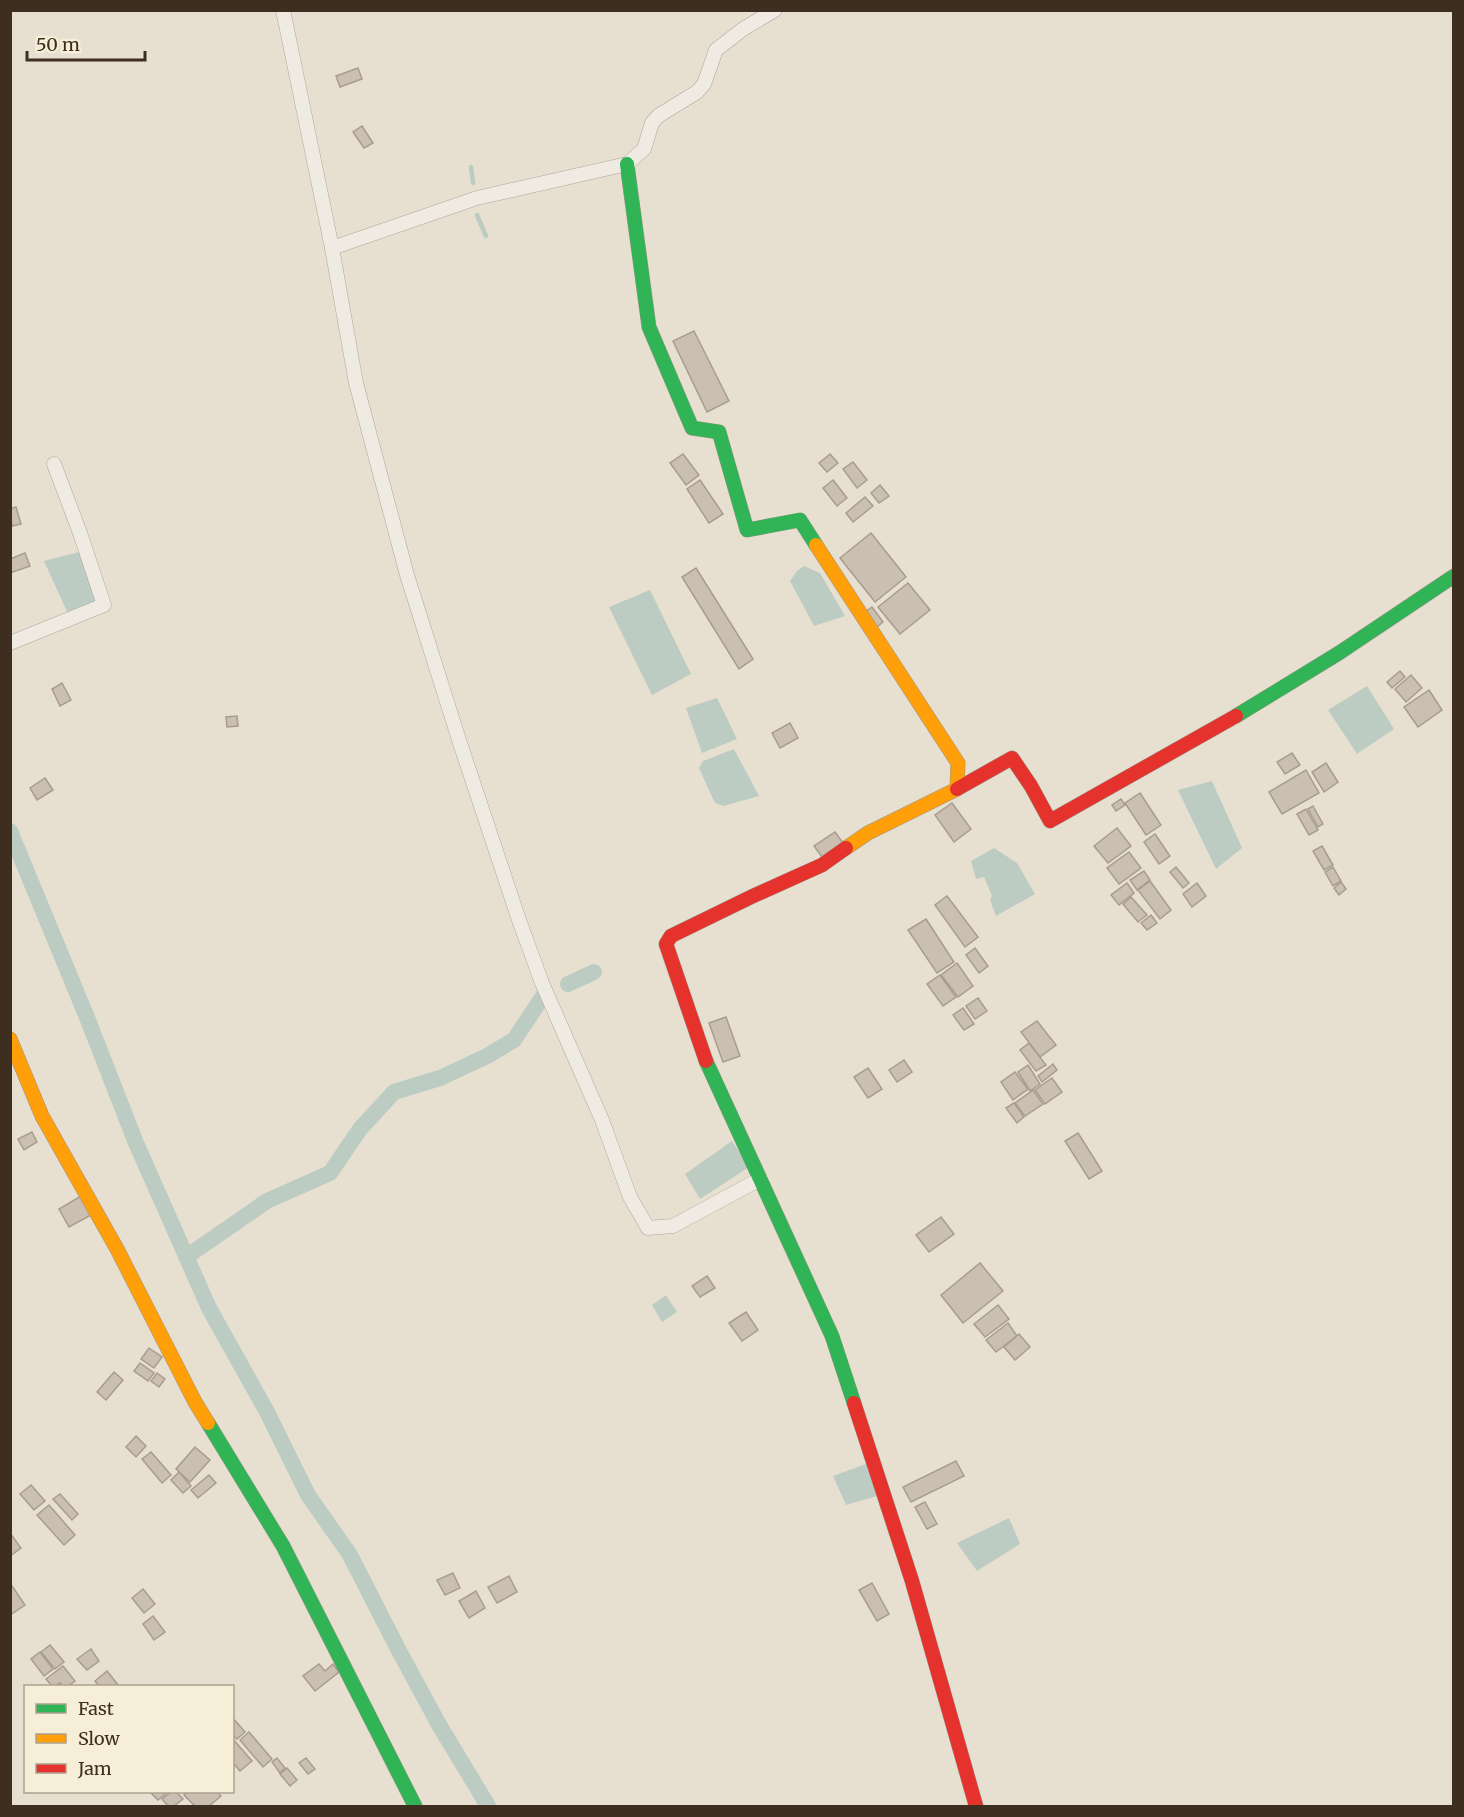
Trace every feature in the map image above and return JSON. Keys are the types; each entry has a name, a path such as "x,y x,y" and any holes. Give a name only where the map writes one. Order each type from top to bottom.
{"street":[{"path":"283,10 332,248 356,383 411,586 519,920 547,996 602,1120 630,1197 648,1228 673,1226 760,1179"},
{"path":"332,248 477,198 627,164 644,149 652,123 658,116 697,92 704,84 716,50 743,29 775,10"},
{"path":"627,164 649,327 692,428 719,432 747,530 800,520 958,763 957,789"},
{"path":"10,643 104,605 54,465"},
{"path":"976,1806 912,1581 832,1336 706,1061 666,944 671,936 822,865 868,833 957,789 1012,758 1031,786 1050,821 1207,734 1339,653 1454,576"},
{"path":"10,1039 42,1116 117,1249 195,1402 283,1546 415,1806"}],"shaded area":[{"path":"79,552 97,602 68,614 44,561"},
{"path":"804,566 820,573 845,616 814,626 790,581"},
{"path":"650,590 691,674 652,695 609,607"},
{"path":"1367,686 1394,729 1357,754 1328,710"},
{"path":"717,698 737,739 702,753 686,708"},
{"path":"734,749 759,796 723,806 715,803 699,768 703,761"},
{"path":"1212,781 1242,848 1216,869 1178,790"},
{"path":"994,848 1017,863 1035,894 996,916 990,900 992,896 984,877 976,879 971,861"},
{"path":"732,1141 749,1167 700,1199 685,1174"},
{"path":"666,1295 677,1312 662,1322 652,1305"},
{"path":"866,1464 877,1496 846,1505 833,1476"},
{"path":"1009,1518 1020,1544 977,1571 957,1543"}],"building":[{"path":"358,68 362,79 340,87 336,76"},
{"path":"362,126 373,143 364,148 353,132"},
{"path":"694,331 729,401 707,412 673,341"},
{"path":"683,454 699,475 686,485 670,463"},
{"path":"830,454 838,463 827,472 819,463"},
{"path":"853,462 867,480 857,488 843,469"},
{"path":"700,480 723,514 709,523 687,489"},
{"path":"833,480 847,498 837,506 823,488"},
{"path":"880,485 889,496 879,503 871,493"},
{"path":"865,497 873,506 853,522 846,513"},
{"path":"16,507 21,524 12,526 10,509"},
{"path":"871,533 906,577 875,602 840,558"},
{"path":"25,553 30,566 10,573 10,559"},
{"path":"696,568 753,659 739,669 682,577"},
{"path":"908,583 930,610 900,634 878,607"},
{"path":"872,607 883,622 876,628 864,613"},
{"path":"1400,671 1405,677 1392,688 1387,682"},
{"path":"1411,675 1422,688 1406,702 1395,689"},
{"path":"62,683 71,700 60,706 52,689"},
{"path":"1429,690 1442,710 1418,727 1404,707"},
{"path":"237,716 238,726 227,727 226,717"},
{"path":"790,723 798,738 780,748 772,733"},
{"path":"1292,753 1300,765 1285,774 1277,762"},
{"path":"1326,763 1338,782 1324,792 1312,772"},
{"path":"1306,770 1319,793 1282,814 1269,792"},
{"path":"45,778 53,790 37,800 30,788"},
{"path":"1140,793 1161,825 1146,835 1125,803"},
{"path":"1121,799 1125,805 1116,811 1112,805"},
{"path":"952,803 971,829 954,842 935,815"},
{"path":"1313,806 1323,824 1318,827 1308,809"},
{"path":"1306,809 1318,830 1309,835 1297,814"},
{"path":"1117,828 1131,846 1108,863 1094,846"},
{"path":"835,832 843,843 822,857 814,846"},
{"path":"1155,834 1170,856 1159,864 1144,842"},
{"path":"1322,846 1333,865 1324,870 1313,851"},
{"path":"1129,852 1141,868 1119,884 1107,868"},
{"path":"1176,867 1189,883 1183,888 1170,872"},
{"path":"1333,867 1341,881 1333,886 1325,872"},
{"path":"1144,871 1150,880 1137,890 1130,880"},
{"path":"1150,881 1171,910 1160,919 1138,890"},
{"path":"1341,882 1346,889 1339,895 1334,888"},
{"path":"1127,883 1134,893 1119,905 1111,895"},
{"path":"1197,883 1206,896 1192,907 1183,894"},
{"path":"947,896 978,937 965,947 935,905"},
{"path":"1131,897 1147,915 1138,922 1123,904"},
{"path":"1151,915 1157,923 1147,930 1141,923"},
{"path":"926,919 954,962 937,973 908,930"},
{"path":"975,948 988,966 979,973 966,955"},
{"path":"957,963 973,986 958,997 941,975"},
{"path":"940,975 956,997 943,1006 927,984"},
{"path":"978,998 987,1011 975,1019 966,1006"},
{"path":"963,1008 974,1024 964,1030 953,1015"},
{"path":"726,1017 740,1056 723,1062 709,1023"},
{"path":"1037,1021 1056,1045 1040,1057 1021,1032"},
{"path":"1029,1043 1046,1065 1036,1071 1020,1050"},
{"path":"904,1060 912,1072 897,1082 889,1070"},
{"path":"1053,1064 1057,1070 1042,1082 1038,1076"},
{"path":"1028,1065 1040,1084 1030,1091 1018,1072"},
{"path":"868,1068 882,1089 868,1098 854,1077"},
{"path":"1015,1072 1028,1089 1013,1100 1001,1082"},
{"path":"1052,1078 1062,1092 1045,1104 1035,1090"},
{"path":"1033,1090 1043,1104 1025,1116 1015,1103"},
{"path":"1014,1103 1024,1117 1017,1123 1006,1108"},
{"path":"32,1132 37,1142 24,1150 18,1139"},
{"path":"1078,1133 1102,1171 1089,1179 1065,1141"},
{"path":"81,1196 91,1215 69,1227 59,1209"},
{"path":"941,1217 954,1234 929,1252 916,1235"},
{"path":"980,1263 1003,1291 963,1323 941,1295"},
{"path":"707,1276 715,1288 700,1297 692,1286"},
{"path":"998,1305 1009,1319 985,1337 974,1324"},
{"path":"746,1312 758,1330 742,1341 729,1323"},
{"path":"1008,1323 1017,1336 996,1352 986,1340"},
{"path":"1019,1334 1030,1347 1015,1360 1004,1347"},
{"path":"149,1348 162,1357 154,1368 141,1359"},
{"path":"140,1363 154,1373 148,1381 134,1371"},
{"path":"114,1372 123,1380 106,1400 97,1392"},
{"path":"157,1373 165,1379 159,1387 151,1381"},
{"path":"136,1436 146,1446 136,1457 126,1447"},
{"path":"195,1447 210,1460 190,1482 176,1469"},
{"path":"151,1452 171,1475 162,1483 142,1459"},
{"path":"956,1461 964,1476 911,1502 903,1487"},
{"path":"179,1472 191,1486 183,1493 171,1480"},
{"path":"209,1475 216,1483 198,1498 191,1490"},
{"path":"31,1485 45,1501 34,1510 20,1494"},
{"path":"60,1494 78,1514 72,1520 53,1499"},
{"path":"925,1502 937,1524 927,1529 915,1507"},
{"path":"49,1505 75,1535 64,1545 37,1515"},
{"path":"10,1533 21,1548 10,1556"},
{"path":"453,1573 460,1588 445,1595 437,1580"},
{"path":"509,1576 517,1592 497,1603 488,1587"},
{"path":"10,1583 25,1605 10,1615"},
{"path":"872,1583 889,1614 877,1621 859,1590"},
{"path":"143,1589 155,1604 144,1613 132,1598"},
{"path":"476,1591 485,1608 469,1618 459,1601"},
{"path":"153,1616 165,1632 154,1640 143,1624"},
{"path":"50,1645 64,1662 55,1669 41,1652"},
{"path":"91,1649 99,1661 87,1670 77,1659"},
{"path":"40,1652 53,1669 44,1676 31,1659"},
{"path":"319,1664 325,1671 333,1664 339,1672 315,1691 303,1676"},
{"path":"63,1666 75,1681 69,1685 60,1683 51,1685 46,1679"},
{"path":"107,1671 118,1685 98,1685 95,1681"},
{"path":"234,1719 245,1732 237,1739 234,1736"},
{"path":"249,1732 272,1759 263,1767 240,1740"},
{"path":"234,1740 252,1761 240,1771 234,1764"},
{"path":"277,1758 285,1768 280,1773 272,1762"},
{"path":"306,1758 315,1769 308,1774 299,1763"},
{"path":"287,1768 297,1780 290,1786 280,1774"},
{"path":"151,1793 167,1793 158,1800"},
{"path":"170,1793 177,1793 183,1799 174,1806 168,1806 162,1799"},
{"path":"187,1793 218,1793 221,1796 209,1806 195,1806 184,1795"}],"waterway":[{"path":"471,167 473,183"},
{"path":"477,215 486,236"},
{"path":"10,831 136,1143 209,1308 267,1412 308,1495 350,1555 438,1723 488,1806"},
{"path":"568,984 594,972"},
{"path":"186,1257 267,1201 330,1173 360,1129 394,1092 440,1078 487,1056 514,1040 544,995"}],"traffic: fast":[{"path":"627,164 649,327 692,428 719,432 747,530 800,520 816,545"},
{"path":"1236,716 1339,653 1454,576"},
{"path":"706,1061 832,1336 854,1403"},
{"path":"208,1423 283,1546 415,1806"}],"traffic: slow":[{"path":"816,545 958,763 957,789 868,833 846,848"},
{"path":"10,1039 42,1116 117,1249 208,1423"}],"traffic: jam":[{"path":"957,789 1012,758 1031,786 1050,821 1236,716"},
{"path":"706,1061 666,944 671,936 822,865 846,848"},
{"path":"854,1403 912,1581 976,1806"}]}
